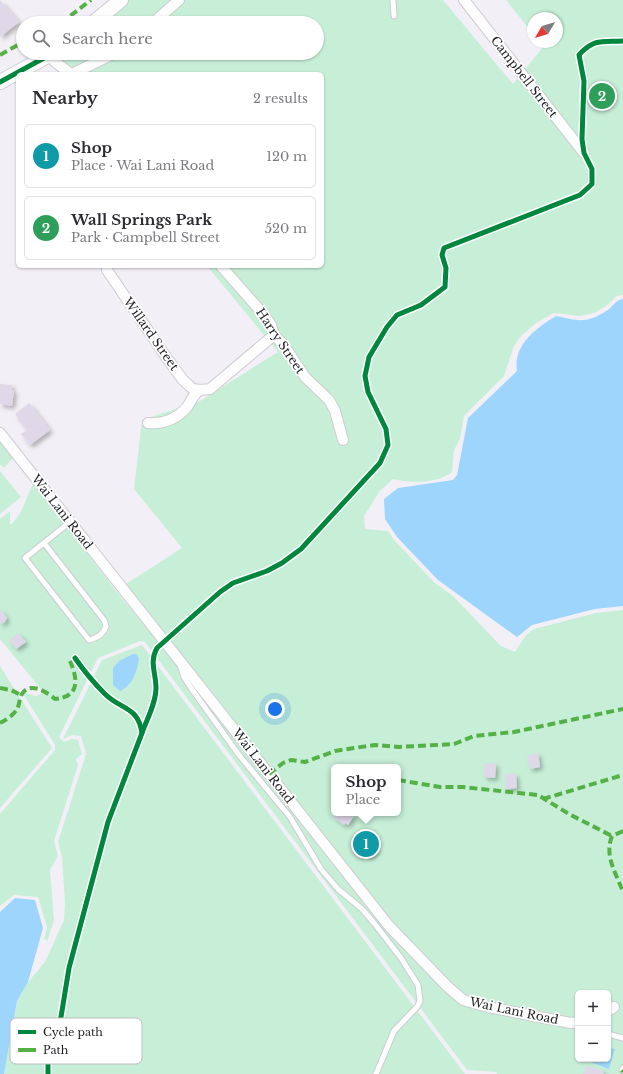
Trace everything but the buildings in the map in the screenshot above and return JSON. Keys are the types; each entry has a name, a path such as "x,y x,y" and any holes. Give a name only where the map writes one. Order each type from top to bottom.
{"main road":[{"path":"102,16 121,0"},
{"path":"18,72 40,60"},
{"path":"0,82 16,73"}],"street":[{"path":"162,16 179,0"},
{"name":"Campbell Street","path":"464,0 584,153"},
{"path":"54,60 68,72"},
{"path":"75,72 100,60"},
{"name":"Harry Street","path":"223,268 272,325 274,335 283,344 305,377 329,400 335,411 343,440"},
{"name":"Willard Street","path":"107,270 166,357 184,380 193,388 201,390"},
{"path":"148,423 164,423 174,418 186,407 197,393 201,390 210,389 274,335"},
{"name":"Wai Lani Road","path":"0,432 389,926 447,986 463,1000 488,1007 575,1024"}],"lane":[{"path":"393,0 394,16"},
{"path":"44,543 104,620 106,626 105,630 94,639 89,640 25,558 70,522"},
{"path":"178,658 181,670 190,688 239,755 290,817 321,868 338,889 362,909 374,923 401,958 418,985 420,1001 417,1007 394,1031 376,1074"},
{"path":"611,1035 623,1038"}],"green space":[{"path":"127,0 172,0 155,16 109,16"},
{"path":"185,0 443,0 513,84 542,48 563,48 563,12 527,12 527,26 506,0 623,0 623,295 617,296 606,306 594,313 580,316 554,313 536,323 521,336 514,346 504,376 464,416 460,439 454,450 452,472 439,479 423,482 393,479 380,491 364,516 365,529 388,531 394,540 435,583 453,596 501,646 515,652 526,635 534,629 596,613 623,610 623,1074 497,1074 496,1072 467,1070 145,642 140,641 98,658 59,737 64,742 72,739 78,740 82,754 76,759 78,765 54,841 58,856 50,870 54,920 47,942 46,939 44,940 47,927 38,897 14,895 0,906 0,814 55,750 55,745 22,692 36,696 44,693 0,639 0,519 10,511 10,524 12,524 21,512 33,483 116,591 178,666 385,930 443,990 460,1004 487,1012 569,1028 575,1027 575,1062 611,1062 611,1014 620,1009 616,1001 611,1004 611,990 575,990 575,1017 571,1018 490,1002 466,995 450,982 393,923 126,584 182,548 134,489 142,420 200,401 278,352 209,268 324,268 324,72 88,72 110,60 324,60 324,16 168,16"},
{"path":"62,60 91,60 72,69"},
{"path":"0,441 13,458 4,468 0,464"},
{"path":"0,471 21,497 0,514"},
{"path":"142,645 465,1074 4,1074 10,1040 10,1064 142,1064 142,1018 14,1018 17,1001 28,982 45,962 64,920 65,902 62,857 58,842 86,754 81,736 72,735 63,739 102,660"},
{"path":"0,666 52,748 0,808"}],"water":[{"path":"623,299 623,606 595,609 532,625 517,637 438,580 397,537 385,519 384,499 398,488 453,480 457,475 468,418 517,371 517,362 522,345 541,326 556,316 577,320 594,318 608,310 616,302"},
{"path":"136,654 139,658 136,672 131,682 120,691 113,685 113,668 119,661"},
{"path":"15,898 35,900 43,928 28,982 17,1001 14,1018 10,1018 10,1040 4,1074 0,1074 0,912"},
{"path":"611,1048 615,1049 609,1069 590,1062 611,1062"}],"marked path":[{"path":"70,16 91,0"},
{"path":"0,55 16,46"},
{"path":"0,723 16,711 20,697 25,690 29,688 38,689 48,693 55,699 63,698 69,695 75,686 75,674 70,661"},
{"path":"0,688 11,690 21,695"},
{"path":"269,774 283,763 291,760 305,762 335,751 375,745 399,747 454,744 474,736 514,732 623,709"},
{"path":"543,799 623,775"},
{"path":"401,780 440,787 462,787 538,795 569,814 612,836"},
{"path":"623,831 612,836 609,851 612,864 623,892"}],"cycle path":[{"path":"142,733 156,694 153,658 157,648 220,592 233,583 267,571 282,563 301,549 380,463 388,445 386,429 368,392 365,376 369,357 387,327 397,315 421,305 445,287 446,268 442,255 444,248 580,195 592,184 592,169 584,153 582,139 584,81 579,55 594,43 604,41 623,41"},
{"path":"18,72 40,60"},
{"path":"0,82 16,73"},
{"path":"61,1018 69,968 108,822 142,733 140,724 133,713 105,694 89,677 75,658"},
{"path":"48,1064 48,1074"}],"place":[{"name":"Wall Springs Park","path":"602,96"},
{"name":"Shop","path":"366,844"}]}
